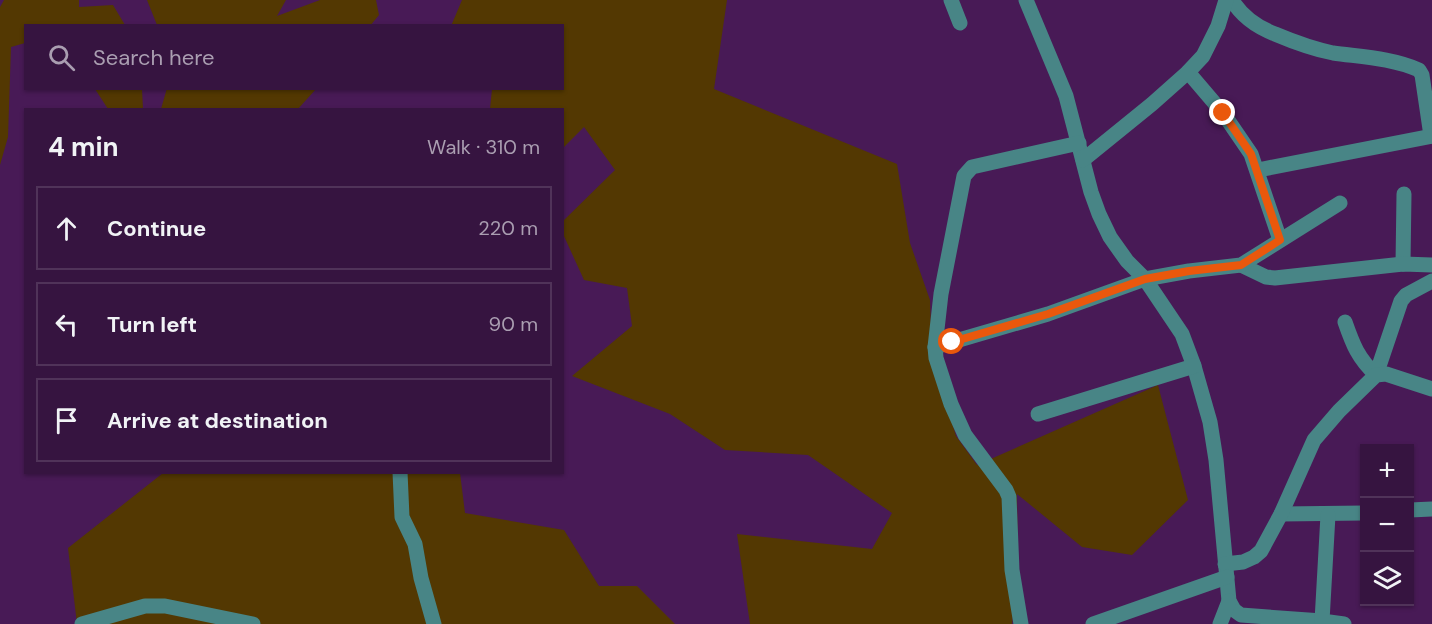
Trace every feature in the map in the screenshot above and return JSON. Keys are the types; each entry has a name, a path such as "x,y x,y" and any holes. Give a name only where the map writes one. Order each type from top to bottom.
{"street":[{"path":"951,0 960,22"},
{"path":"1083,160 1188,72 1203,56 1212,40 1226,0"},
{"path":"1232,0 1246,18 1260,27 1301,45 1332,52 1380,58 1419,70 1422,75 1431,136 1258,170"},
{"path":"1028,1 1066,96 1091,192 1110,237 1127,261 1145,279 1182,334 1194,366 1210,422 1216,460 1229,601 1234,610 1241,615 1344,624"},
{"path":"1188,72 1223,113 1251,154 1280,240"},
{"path":"1021,624 1012,570 1009,497 965,435 951,404 936,358 935,347 941,294 964,176 972,167 1079,143"},
{"path":"1403,264 1404,194"},
{"path":"935,347 1048,314 1145,279 1241,265 1341,203"},
{"path":"1241,265 1266,277 1275,278 1403,264 1432,265"},
{"path":"1093,624 1226,570 1254,557 1261,550 1281,514 1314,440 1376,375 1401,301 1406,295 1432,281"},
{"path":"1345,322 1362,362 1376,375 1386,374 1432,389"},
{"path":"1038,414 1194,366"},
{"path":"400,474 402,517 415,544 421,578 434,624"},
{"path":"1414,510 1432,509"},
{"path":"1281,514 1360,513"},
{"path":"1322,623 1328,515"},
{"path":"1220,624 1229,601"},
{"path":"82,624 128,609 165,606 253,624"}],"shaded area":[{"path":"4,0 79,0 79,7 113,5 124,24 24,24 24,43 11,47 8,137 0,165 0,7"},
{"path":"147,0 286,0 277,16 320,0 376,0 379,15 372,24 157,24"},
{"path":"462,0 727,0 714,89 897,164 910,243 930,300 932,355 956,436 977,465 1158,385 1188,500 1132,555 1082,547 1017,494 1018,574 1012,624 750,624 737,534 872,549 892,513 808,455 725,450 670,414 572,376 632,326 627,288 584,280 564,236 564,220 615,170 584,127 564,147 564,108 490,108 492,90 564,90 564,24 452,24"},
{"path":"96,90 142,90 143,108 107,108"},
{"path":"166,90 315,90 299,108 161,108"},
{"path":"162,474 460,474 465,513 564,530 599,586 637,586 675,624 77,624 68,548"}],"route":[{"path":"952,342 1048,314 1145,279 1241,265 1280,240 1251,154 1223,113"}]}
